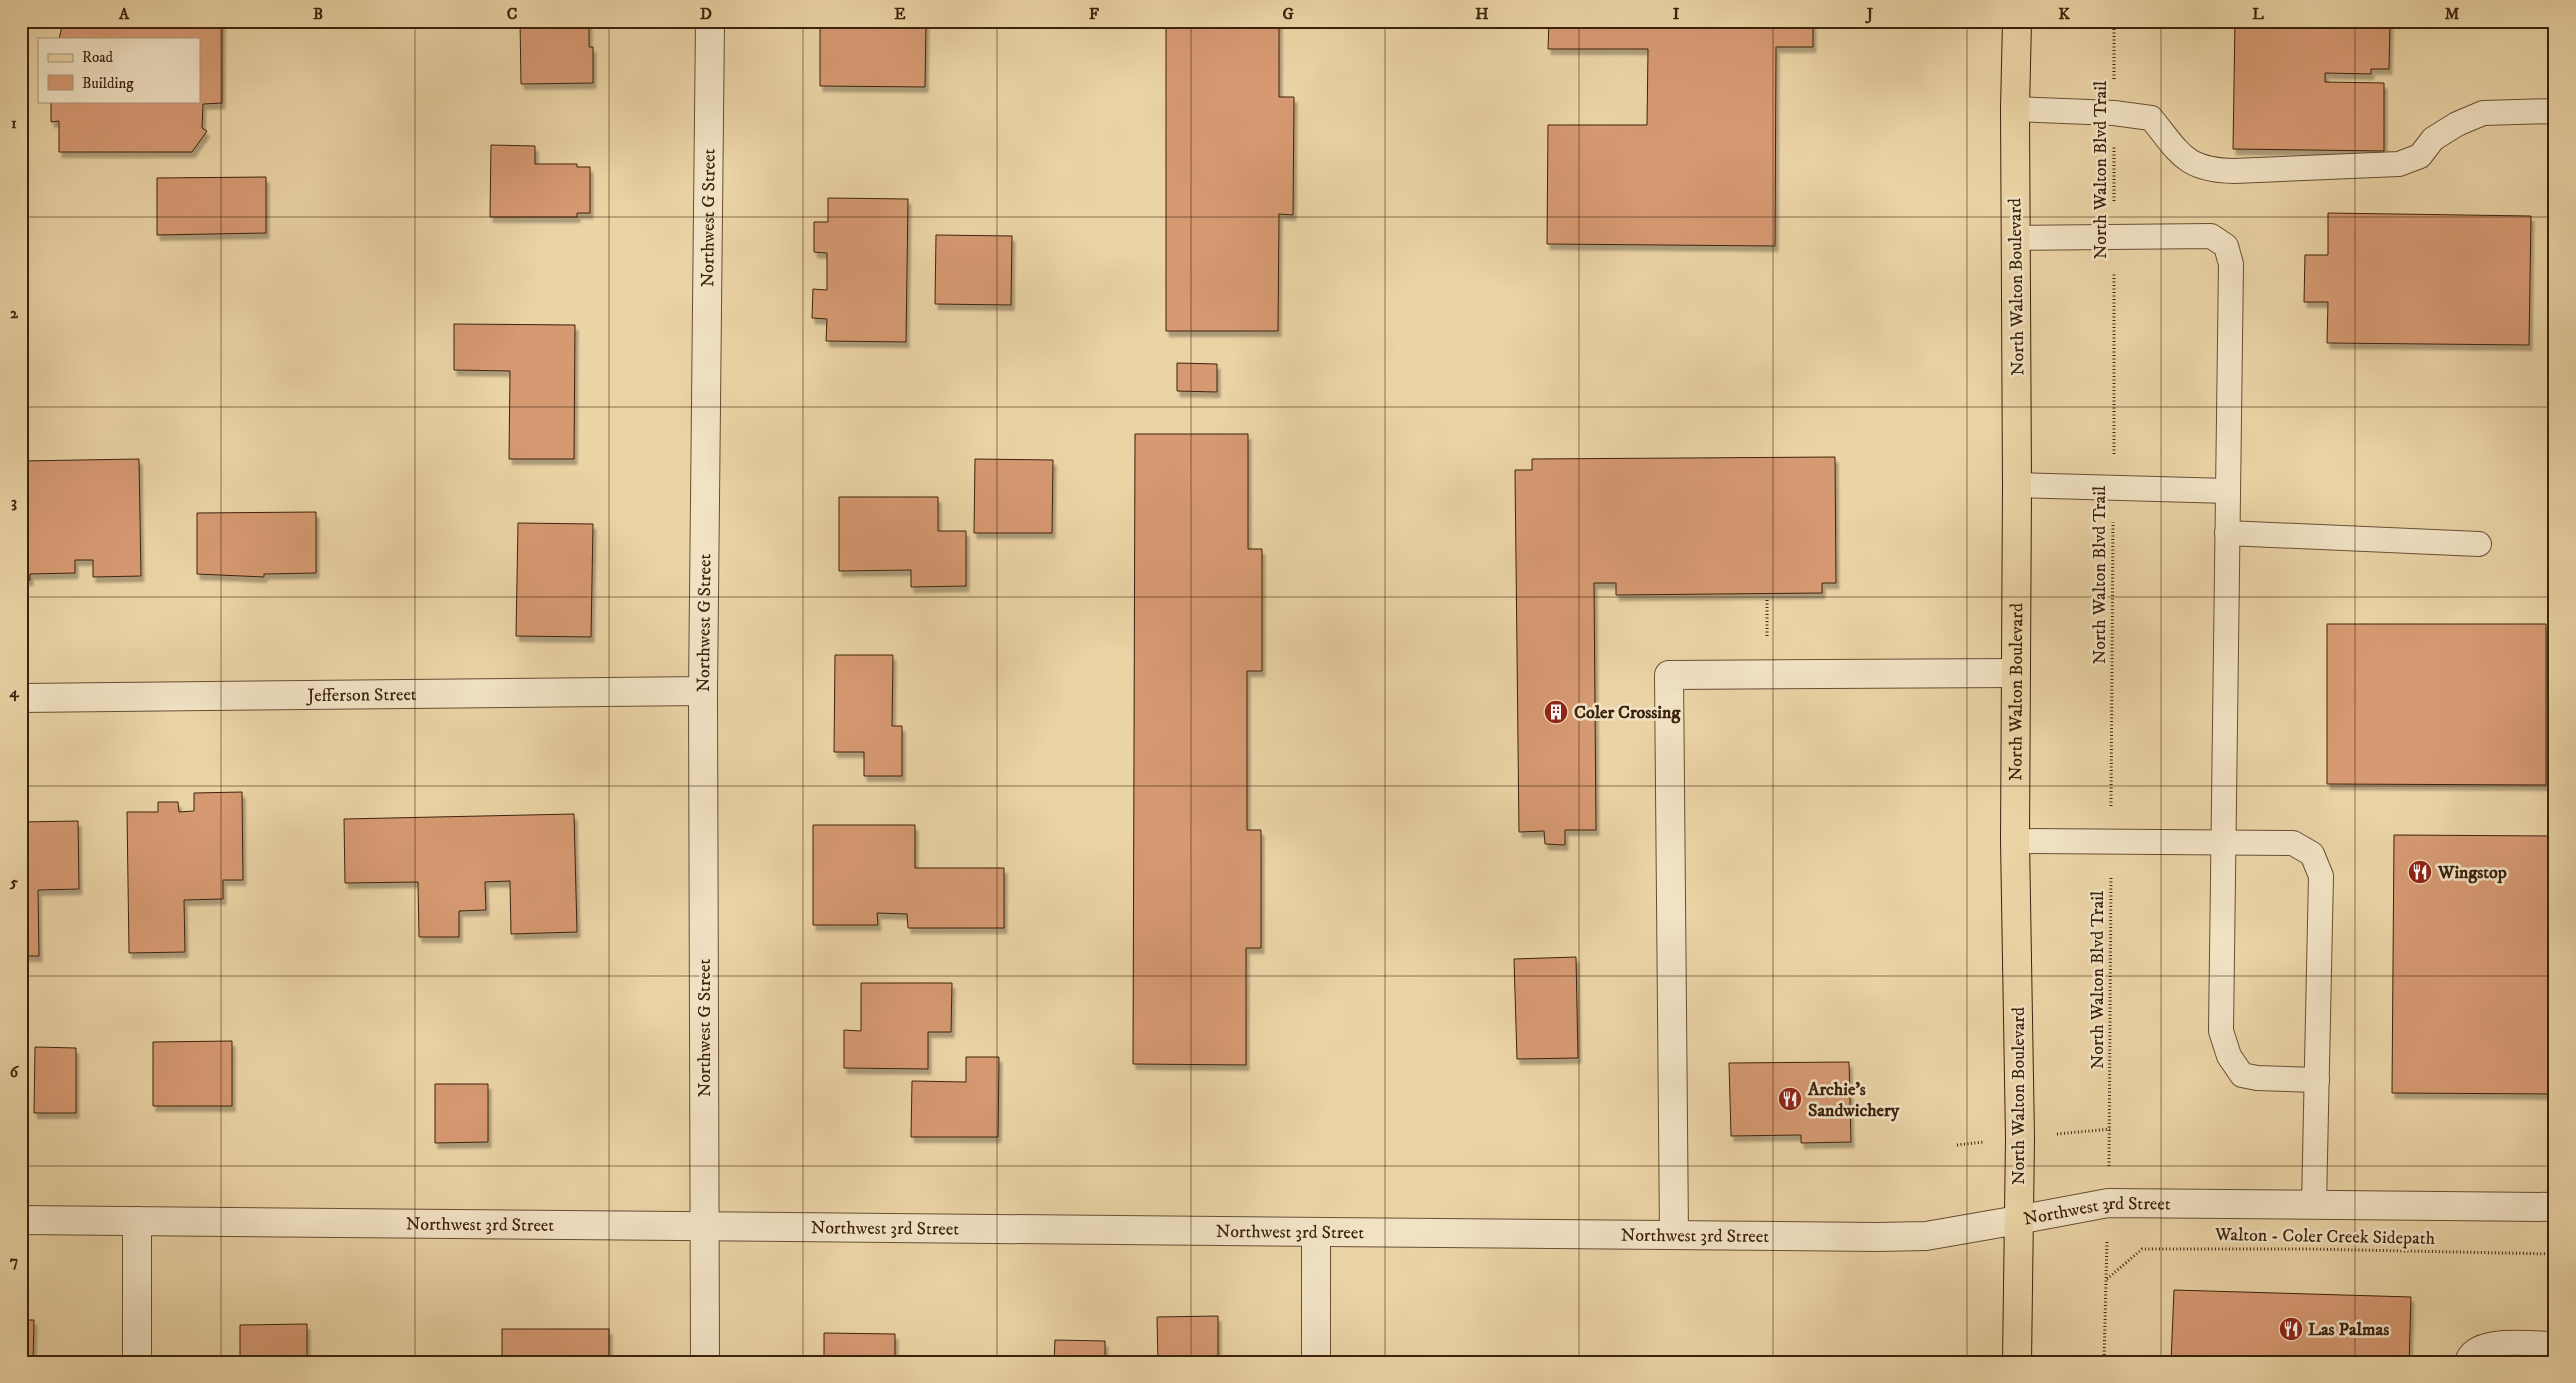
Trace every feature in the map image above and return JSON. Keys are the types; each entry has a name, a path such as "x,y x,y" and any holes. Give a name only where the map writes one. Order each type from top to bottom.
{"main road":[{"name":"North Walton Boulevard","path":"2017,21 2015,109 2017,485 2015,841 2020,1138 2017,1362"}],"street":[{"name":"Northwest G Street","path":"705,1362 703,691 710,21"},
{"path":"1674,1235 1669,675 2016,673"},
{"name":"Jefferson Street","path":"21,698 703,691"},
{"name":"Northwest 3rd Street","path":"21,1220 705,1225 1316,1233 1926,1236 2108,1203 2555,1207"},
{"path":"137,1362 138,1221"},
{"path":"1316,1233 1316,1362"}],"lane":[{"path":"2015,109 2114,113 2151,118 2189,163 2213,170 2234,171 2399,164 2420,156 2434,139 2457,124 2484,112 2555,111"},
{"path":"2015,238 2211,236 2226,246 2231,264 2221,1031 2229,1056 2242,1075 2257,1078 2316,1080"},
{"path":"2017,485 2228,491"},
{"path":"2227,533 2479,544"},
{"path":"2015,841 2293,843 2312,854 2321,876 2314,1205"},
{"path":"2467,1362 2468,1356 2479,1346 2493,1344 2555,1344"}],"path":[{"name":"North Walton Blvd Trail","path":"2109,1145 2114,488 2114,21"},
{"path":"1767,600 1767,642"},
{"path":"2094,1130 2110,1129"},
{"name":"Walton - Coler Creek Sidepath","path":"2106,1280 2142,1249 2306,1249 2555,1254"},
{"path":"2104,1362 2106,1263"}],"building":[{"path":"66,21 222,21 222,103 203,104 202,128 207,131 192,152 59,152 59,121 51,122 51,102 200,102 200,38 59,38 62,26"},
{"path":"520,21 589,21 589,47 593,47 593,83 521,84"},
{"path":"820,21 926,21 925,87 820,86"},
{"path":"1166,21 1279,21 1279,97 1294,97 1293,215 1279,214 1278,331 1166,331"},
{"path":"1549,21 1813,21 1813,47 1776,47 1775,246 1547,244 1548,125 1647,125 1648,49 1548,49"},
{"path":"2235,21 2390,21 2389,69 2371,69 2371,74 2325,73 2325,82 2384,83 2384,151 2233,149"},
{"path":"491,145 535,146 535,164 577,164 577,167 590,167 590,213 577,213 577,217 490,217"},
{"path":"266,177 266,233 157,235 157,178"},
{"path":"828,198 908,199 906,342 826,341 827,319 812,318 813,289 827,290 827,253 814,252 814,222 828,222"},
{"path":"2328,213 2531,216 2529,345 2327,343 2328,302 2304,302 2305,255 2328,255"},
{"path":"936,235 1012,236 1011,305 935,304"},
{"path":"454,324 575,325 574,459 509,459 510,371 454,370"},
{"path":"1177,363 1217,364 1217,392 1177,391"},
{"path":"1135,434 1248,434 1248,549 1262,549 1262,671 1247,671 1247,830 1261,830 1261,948 1246,948 1246,1065 1133,1064"},
{"name":"Coler Crossing","path":"1835,457 1836,583 1822,583 1822,593 1616,595 1616,583 1594,583 1596,830 1565,830 1565,845 1545,844 1544,831 1519,832 1515,470 1532,470 1532,459"},
{"path":"139,459 141,576 93,577 93,560 75,560 75,573 30,574 30,580 21,580 21,461"},
{"path":"975,459 1053,460 1052,533 974,533"},
{"path":"839,497 938,497 938,531 966,531 966,586 911,587 911,570 839,571"},
{"path":"316,512 316,573 264,574 264,577 197,574 197,513"},
{"path":"518,523 593,524 591,637 516,636"},
{"path":"2327,624 2546,624 2546,785 2327,784"},
{"path":"835,655 893,655 892,726 902,726 902,776 864,776 864,752 834,752"},
{"path":"242,792 243,880 223,880 223,899 184,900 185,952 129,953 127,812 158,812 158,802 178,802 179,812 194,811 194,793"},
{"path":"21,798 22,822 78,821 79,889 38,890 39,956 21,956"},
{"path":"574,814 577,932 511,934 510,881 485,882 486,910 459,911 459,937 419,937 418,882 345,883 344,819"},
{"path":"813,825 915,825 915,868 1004,868 1004,928 908,928 907,914 877,913 878,925 813,925"},
{"path":"2394,835 2554,836 2553,1094 2392,1093"},
{"path":"1576,957 1578,1058 1517,1059 1514,959"},
{"path":"861,983 952,983 951,1032 928,1032 928,1069 844,1068 844,1030 861,1031"},
{"path":"232,1041 232,1106 153,1106 153,1042"},
{"path":"35,1047 76,1048 76,1113 34,1113"},
{"path":"966,1057 999,1057 998,1137 911,1137 912,1081 966,1082"},
{"name":"Archie’s Sandwichery","path":"1849,1062 1851,1142 1801,1143 1801,1135 1731,1136 1729,1063"},
{"path":"435,1084 488,1084 488,1142 435,1143"},
{"name":"Las Palmas","path":"2174,1290 2411,1297 2409,1362 2171,1362"},
{"path":"1218,1316 1218,1362 1158,1362 1157,1317"},
{"path":"21,1320 34,1320 33,1362 21,1362"},
{"path":"307,1324 307,1362 240,1362 240,1325"},
{"path":"502,1329 609,1329 609,1362 502,1362"},
{"path":"824,1333 895,1334 895,1362 824,1362"},
{"path":"1055,1340 1105,1341 1105,1362 1054,1362"},
{"path":"1444,1359 1507,1360 1507,1362 1444,1362"},
{"path":"1770,1361 1770,1362 1678,1362"}],"place":[{"name":"Coler Crossing","path":"1556,712"},
{"name":"Wingstop","path":"2420,872"},
{"name":"Archie’s Sandwichery","path":"1790,1099"},
{"name":"Las Palmas","path":"2291,1329"}]}
